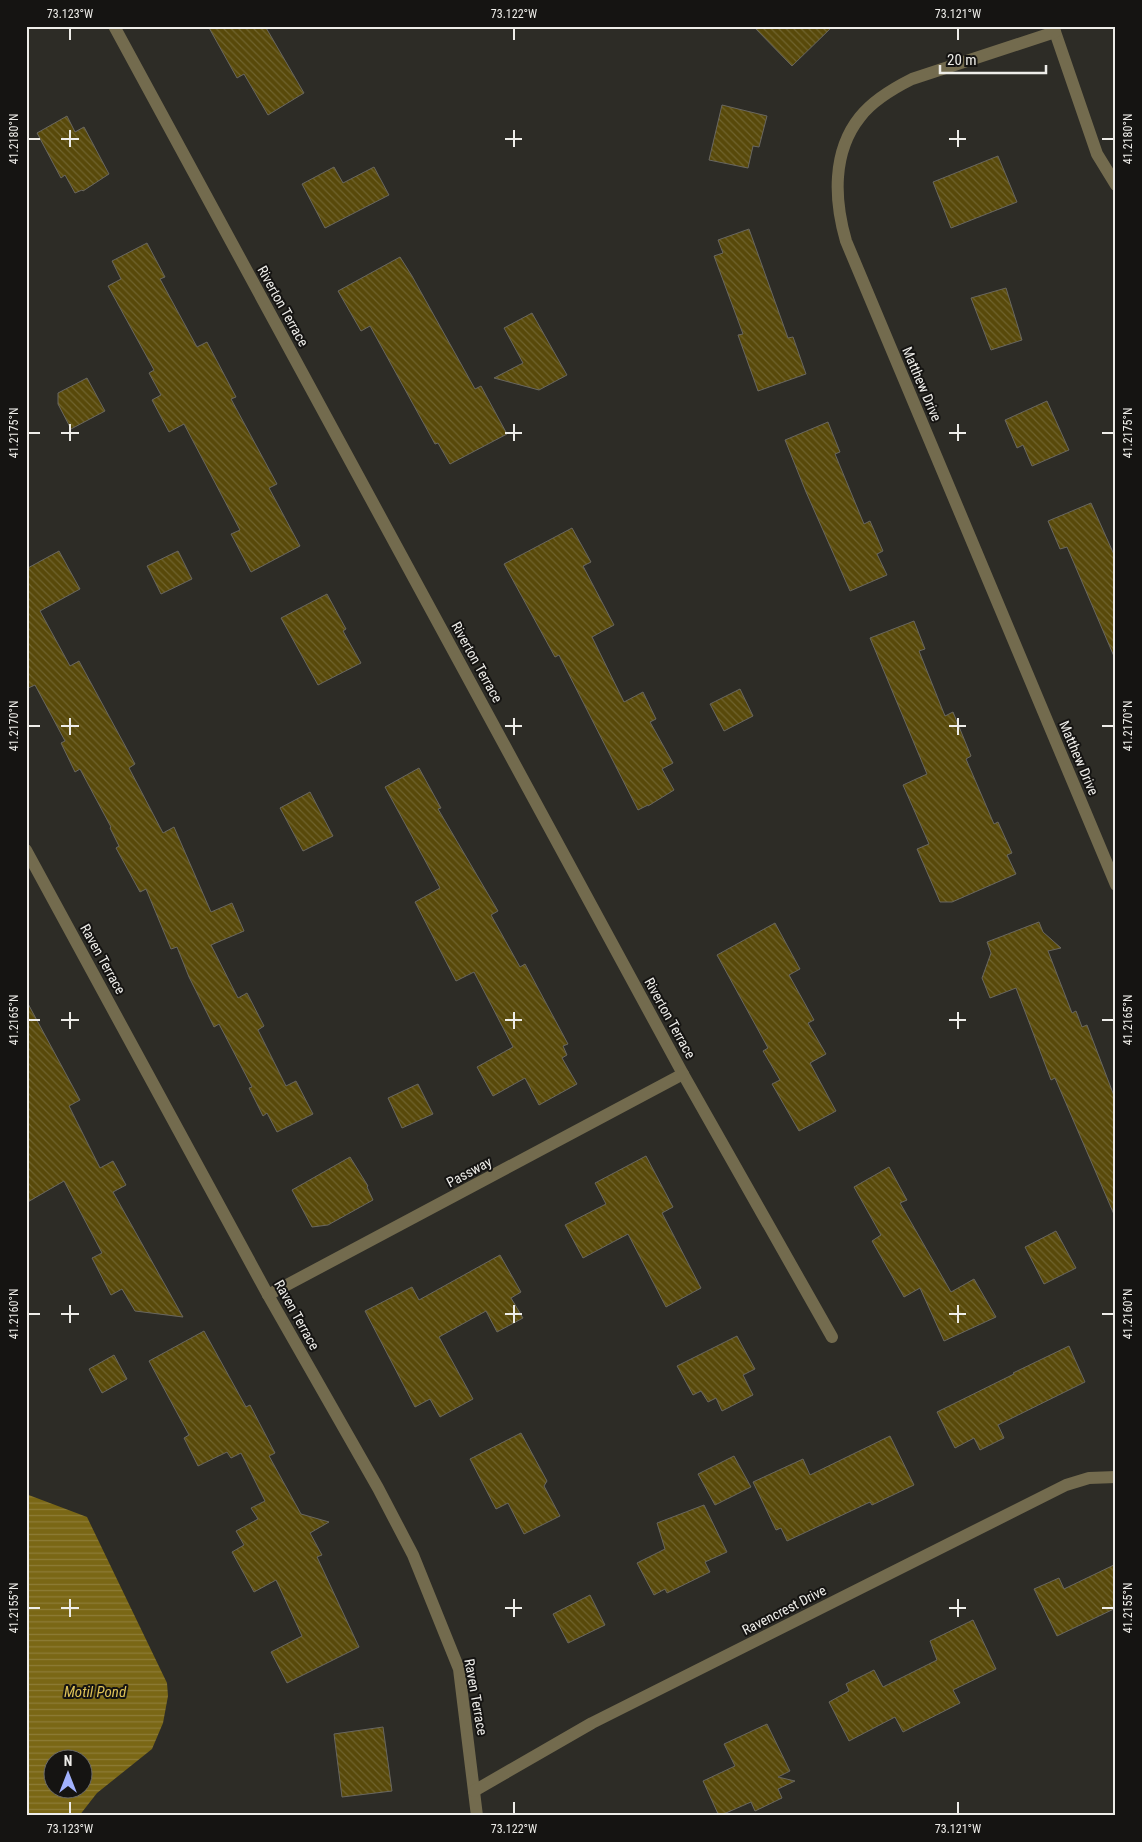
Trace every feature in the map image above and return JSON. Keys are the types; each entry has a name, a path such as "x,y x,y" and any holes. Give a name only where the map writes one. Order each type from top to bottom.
{"street":[{"name":"Riverton Terrace","path":"114,26 683,1074 832,1336"},
{"path":"1054,29 1097,154 1116,185"},
{"name":"Matthew Drive","path":"1054,29 912,79 888,93 860,116 849,134 840,157 837,197 846,241 1116,885"},
{"name":"Raven Terrace","path":"26,850 268,1295 378,1488 412,1555 459,1669 477,1816"},
{"name":"Passway","path":"268,1295 683,1074"},
{"name":"Ravencrest Drive","path":"474,1792 592,1723 1066,1485 1089,1478 1116,1477"}],"water":[{"name":"Motil Pond","path":"26,1494 87,1517 167,1683 168,1696 163,1723 152,1749 97,1793 92,1799 92,1750 42,1750 42,1800 92,1800 79,1816 26,1816"}],"building":[{"path":"208,26 265,26 304,93 268,115 244,74 237,78"},
{"path":"753,26 833,26 792,66"},
{"path":"722,105 767,116 759,147 753,146 748,168 709,160"},
{"path":"67,116 75,132 84,127 109,174 83,191 75,193 65,175 61,178 37,133"},
{"path":"998,156 1017,202 951,228 933,182"},
{"path":"334,167 343,183 374,167 389,195 325,228 302,184"},
{"path":"749,229 788,338 793,337 806,374 758,391 738,335 743,334 714,256 723,253 718,240"},
{"path":"147,243 165,277 160,279 197,347 207,342 236,397 231,399 277,484 269,488 300,546 251,572 231,534 240,530 184,424 169,432 152,400 161,395 149,373 154,370 108,286 121,279 112,261"},
{"path":"400,257 475,389 481,386 507,434 450,464 438,443 435,444 370,326 361,331 338,291"},
{"path":"1006,288 1022,340 991,350 971,298"},
{"path":"532,313 567,375 539,390 494,378 523,363 504,328"},
{"path":"87,378 105,411 71,429 58,404 58,393"},
{"path":"1047,401 1069,450 1032,466 1023,445 1017,448 1005,420"},
{"path":"828,422 840,452 835,454 864,524 870,521 883,551 877,554 887,575 850,591 785,440"},
{"path":"1091,503 1116,559 1116,661 1067,547 1060,549 1048,521"},
{"path":"572,528 591,562 583,566 614,625 592,637 624,702 643,692 656,719 650,722 673,763 662,769 674,790 638,810 559,655 555,657 504,564"},
{"path":"59,551 80,589 40,611 70,666 79,661 135,764 129,768 163,833 174,827 211,912 232,903 244,931 211,945 238,998 247,993 264,1026 258,1030 286,1086 296,1081 313,1114 277,1132 267,1113 263,1116 249,1088 252,1087 219,1024 214,1027 189,977 177,947 171,949 146,889 140,892 116,848 119,846 111,827 80,769 75,772 61,743 65,741 35,685 26,689 26,569"},
{"path":"178,551 192,579 161,594 147,566"},
{"path":"327,594 346,629 343,631 361,663 318,685 281,618"},
{"path":"914,621 925,649 919,651 945,716 953,712 971,756 966,759 994,824 998,822 1012,853 1007,855 1016,874 952,902 940,902 917,849 929,844 903,785 927,774 870,638"},
{"path":"740,689 753,716 724,731 710,704"},
{"path":"419,768 441,808 438,809 498,911 491,915 520,967 525,964 568,1044 563,1046 567,1055 562,1058 577,1084 539,1105 525,1078 493,1096 477,1067 513,1047 474,972 456,981 415,902 440,888 385,787"},
{"path":"310,792 333,836 303,851 280,808"},
{"path":"1039,922 1043,932 1061,948 1048,951 1072,1013 1076,1011 1082,1027 1087,1025 1116,1101 1116,1219 1055,1078 1051,1080 1016,988 990,998 982,978 991,953 987,942"},
{"path":"775,923 800,969 789,975 814,1020 808,1023 826,1054 810,1063 836,1111 799,1131 772,1084 780,1080 763,1051 768,1048 717,955"},
{"path":"26,1000 80,1100 69,1106 100,1168 113,1161 126,1185 113,1192 183,1317 135,1311 122,1289 111,1295 92,1258 102,1253 64,1181 26,1203"},
{"path":"418,1084 433,1114 402,1128 388,1098"},
{"path":"646,1156 673,1207 662,1213 701,1288 666,1307 628,1234 583,1258 565,1225 606,1204 595,1183"},
{"path":"350,1157 368,1186 373,1200 328,1225 312,1227 292,1190"},
{"path":"889,1167 907,1200 900,1203 951,1292 974,1279 996,1317 944,1341 920,1288 904,1297 872,1241 881,1235 854,1187"},
{"path":"1056,1231 1076,1268 1044,1284 1025,1247"},
{"path":"500,1255 521,1292 511,1298 523,1318 497,1332 486,1311 439,1337 473,1399 440,1417 430,1399 415,1407 365,1311 412,1287 419,1300"},
{"path":"204,1331 246,1407 250,1405 275,1453 269,1456 301,1514 329,1522 310,1533 322,1555 317,1557 359,1647 287,1683 271,1652 302,1636 276,1580 254,1592 232,1552 244,1545 236,1531 258,1519 251,1508 265,1501 241,1453 231,1458 227,1452 198,1466 184,1438 189,1435 149,1361"},
{"path":"737,1336 755,1369 743,1375 753,1395 722,1411 716,1398 708,1402 701,1391 693,1395 677,1366"},
{"path":"1069,1346 1085,1382 998,1425 1004,1438 980,1450 974,1438 955,1448 937,1412"},
{"path":"114,1355 127,1379 102,1393 89,1369"},
{"path":"521,1433 547,1481 544,1486 560,1516 524,1534 508,1503 496,1509 470,1459"},
{"path":"890,1436 914,1485 872,1505 870,1502 787,1541 781,1528 776,1530 753,1482 803,1459 810,1475"},
{"path":"734,1456 751,1487 715,1505 698,1474"},
{"path":"704,1505 727,1552 705,1562 710,1572 667,1593 665,1589 654,1595 637,1563 665,1549 657,1523"},
{"path":"1116,1564 1116,1608 1057,1636 1034,1589 1059,1578 1064,1589"},
{"path":"590,1595 605,1625 568,1643 553,1614"},
{"path":"973,1620 996,1669 953,1690 960,1703 903,1732 895,1717 849,1741 829,1702 849,1691 846,1684 874,1670 883,1687 937,1660 930,1641"},
{"path":"767,1724 790,1771 778,1777 795,1781 778,1789 782,1798 755,1811 751,1802 719,1816 703,1781 735,1766 724,1744"},
{"path":"383,1727 392,1791 342,1797 334,1734"}]}
